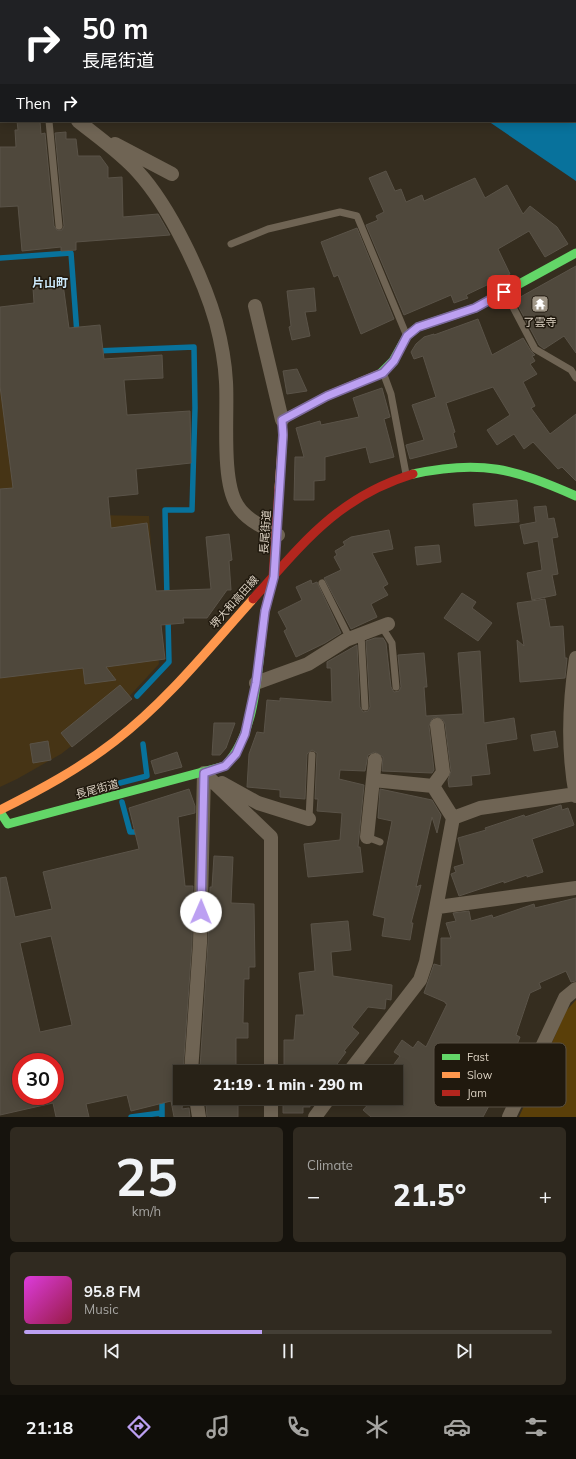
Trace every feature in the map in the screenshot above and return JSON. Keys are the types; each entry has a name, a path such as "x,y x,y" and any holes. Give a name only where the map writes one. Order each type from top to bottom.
{"street":[{"path":"79,122 138,172 166,208 196,269 215,321 222,351 226,381 229,483 236,504 250,520 278,535"},
{"path":"93,133 172,174"},
{"path":"255,306 282,420 327,396 383,373 394,361 407,336 418,327 475,308 576,253"},
{"name":"長尾街道","path":"0,811 8,824 204,773 225,766 236,754 245,734 256,683 265,611 274,577 278,535 283,435 282,420"},
{"name":"堺大和高田線","path":"0,811 82,766 116,742 150,711 190,670 305,541 334,514 366,493 407,476 464,466 503,469 546,482 576,496"},
{"path":"256,683 308,664 355,637 385,626"},
{"path":"454,818 480,808 576,795 569,728 570,698 576,658"},
{"path":"433,786 443,772 437,725"},
{"path":"367,837 375,760"},
{"path":"204,773 258,803 309,819"},
{"path":"191,1065 200,943 204,773"},
{"path":"204,773 271,837 271,1065"},
{"path":"373,780 433,786"},
{"path":"354,1065 420,980 426,962 438,907 454,818 433,786"},
{"path":"438,907 576,888"},
{"path":"544,1043 565,998 576,989"},
{"path":"197,1105 199,1117"},
{"path":"271,1105 271,1117"},
{"path":"315,1117 324,1105"},
{"path":"509,1117 514,1107"}],"lane":[{"path":"49,122 59,226"},
{"path":"230,244 268,229 340,212 357,216 407,336"},
{"path":"504,292 534,349 570,370 576,378"},
{"path":"383,373 391,394 407,476"},
{"path":"322,583 355,637 365,707"},
{"path":"385,626 392,643 396,687"},
{"path":"309,819 312,755"},
{"path":"367,837 380,842"}],"shaded area":[{"path":"60,305 92,515 149,516 159,664 113,714 61,754 0,787 0,307"},
{"path":"576,1000 576,1117 519,1117 523,1107 566,1107 566,1043 552,1043 566,1011"}],"water":[{"path":"489,122 576,122 576,181"}],"building":[{"path":"17,122 40,122 41,134 45,133 54,226 57,230 62,230 64,226 55,133 66,132 66,139 76,139 78,156 100,156 108,167 108,178 122,177 123,217 158,214 170,235 76,242 76,250 61,251 61,247 22,251 18,206 0,207 0,147 16,147 15,130 18,130"},
{"path":"386,171 395,191 401,189 406,202 422,195 424,201 475,178 485,198 507,185 523,214 530,206 557,227 568,244 545,257 529,231 498,249 510,274 466,295 468,298 454,303 451,295 404,315 366,225 378,220 376,216 384,212 369,178"},
{"path":"357,228 394,319 361,334 338,275 334,277 321,242"},
{"path":"576,266 576,353 564,336 544,349 539,345 515,300"},
{"path":"63,284 69,328 100,325 104,359 162,355 163,378 124,380 127,415 190,411 191,463 136,469 138,494 108,497 111,528 147,523 156,591 211,589 206,537 229,534 232,560 229,561 231,590 227,590 207,618 183,618 184,623 161,625 165,659 106,667 116,680 85,684 83,668 0,678 0,489 13,488 0,386 0,307 34,303 33,288"},
{"path":"314,288 316,311 305,312 310,336 292,340 289,327 291,326 287,291"},
{"path":"478,319 492,355 523,338 535,355 532,356 535,361 530,364 537,374 523,382 535,406 531,408 550,434 576,414 576,481 562,467 558,469 533,442 524,449 514,434 497,445 487,430 510,415 493,387 446,403 455,432 453,433 457,447 410,459 406,445 424,440 412,405 436,397 423,356 414,359 411,352 416,344 424,337 434,335"},
{"path":"297,369 307,391 287,394 283,371"},
{"path":"382,388 390,417 384,419 394,457 370,463 366,447 325,457 325,480 314,481 314,500 294,500 295,457 304,457 296,428 320,421 321,425 359,417 353,398"},
{"path":"517,500 519,522 475,526 473,504"},
{"path":"546,506 548,519 554,518 558,537 552,538 558,574 552,575 556,595 532,600 527,573 542,570 538,541 524,544 520,525 536,522 534,507"},
{"path":"389,530 393,549 372,553 388,584 383,587 388,595 371,604 377,617 351,629 324,578 341,570 334,557 337,555 335,551 345,545 343,542 351,537"},
{"path":"439,545 441,562 417,565 415,547"},
{"path":"311,580 312,584 317,582 341,633 325,643 296,657 284,631 287,629 278,612 302,600 296,587"},
{"path":"462,593 476,602 472,608 492,623 478,641 444,618"},
{"path":"545,599 550,627 563,626 565,658 567,658 565,678 520,682 517,640 524,646 517,603"},
{"path":"375,638 383,638 386,643 391,687 394,692 399,691 401,687 398,655 424,653 427,687 424,687 426,716 463,714 458,653 480,651 484,723 514,718 517,739 486,744 490,774 471,776 472,785 449,787 448,780 451,771 445,724 443,720 436,717 432,719 429,726 434,770 432,773 382,771 383,757 375,752 368,755 365,771 340,770 339,779 364,785 358,847 360,847 363,872 308,877 304,844 340,840 342,813 317,811 318,799 315,799 317,753 312,750 307,754 305,799 280,797 280,790 247,787 249,754 257,732 264,733 267,700 280,701 280,698 332,702 331,668 327,668 327,662 357,645 360,707 363,712 368,711 370,707 366,641"},
{"path":"120,685 132,699 72,747 61,733"},
{"path":"214,723 235,723 226,748 220,755 212,755"},
{"path":"555,731 558,747 534,751 531,735"},
{"path":"48,741 51,760 33,763 30,744"},
{"path":"177,752 182,767 155,774 151,761"},
{"path":"189,789 195,806 195,813 178,817 185,886 193,886 192,943 183,1065 173,1065 173,1105 182,1105 182,1109 189,1108 190,1117 174,1117 171,1101 131,1111 127,1095 86,1104 89,1117 56,1117 53,1105 64,1105 64,1053 12,1053 12,1105 44,1105 0,1115 0,878 6,877 15,917 52,909 43,872 139,849 129,808","holes":["51,936 72,1025 40,1032 20,943"]},
{"path":"380,789 432,800 441,815 437,833 432,817 416,887 421,885 411,923 413,923 410,940 382,936 385,918 373,915 392,821 378,818"},
{"path":"561,805 562,810 568,808 574,825 532,839 543,872 527,877 527,875 504,883 504,881 459,896 451,874 456,872 454,867 464,864 458,838 486,830 485,828 524,815 525,817"},
{"path":"214,856 233,857 231,903 254,904 255,967 249,967 249,979 244,979 243,1023 248,1023 248,1038 236,1038 236,1065 200,1065 210,887 212,887"},
{"path":"576,898 576,981 571,982 566,971 539,983 541,988 530,993 516,1035 520,1037 518,1043 434,1043 434,1107 488,1107 483,1117 371,1117 363,1110 368,1105 403,1105 403,1065 393,1065 400,1056 394,1052 402,1040 413,1048 418,1041 426,1047 447,1004 424,993 434,964 441,966 441,938 451,938 446,923 456,921 453,913 469,911 471,921 492,915 493,918 534,904 535,908"},
{"path":"348,921 351,950 331,952 333,976 392,985 391,1000 386,999 385,1009 368,1007 352,1027 359,1033 344,1051 346,1052 336,1065 284,1065 284,1040 294,1040 296,1015 304,1015 299,973 315,971 311,924"},
{"path":"206,1105 238,1105 238,1117 207,1117"},
{"path":"283,1105 310,1105 310,1107 303,1107 303,1113 283,1113"}],"waterway":[{"path":"0,258 71,253 77,334"},
{"path":"96,351 194,347 195,408 192,510 165,510 167,598"},
{"path":"137,696 169,662 168,619"},
{"path":"116,784 147,776 143,744"},
{"path":"122,802 130,832 141,832"},
{"path":"162,1096 162,1117"},
{"path":"131,1117 161,1113"}],"traffic: fast":[{"path":"380,374 393,361 407,336 418,327 475,308 576,253"},
{"path":"413,474 459,467 497,469 534,479 576,496"},
{"path":"0,812 8,824 225,766 235,754 248,725 255,692 261,644"}],"traffic: slow":[{"path":"279,488 283,435 282,420 327,396 380,374"},
{"path":"0,810 73,770 115,741 152,709 170,691 253,599"}],"traffic: jam":[{"path":"253,599 306,541 343,509 363,495 413,474"},
{"path":"261,644 265,611 273,577 279,488"}],"place":[{"name":"了雲寺","path":"540,304"}],"district":[{"name":"片山町","path":"50,282"}],"route":[{"path":"201,912 204,773 225,766 236,754 245,734 256,683 265,611 274,577 278,535 283,435 282,420 327,396 383,373 394,361 407,336 418,327 475,308 504,292"}]}
